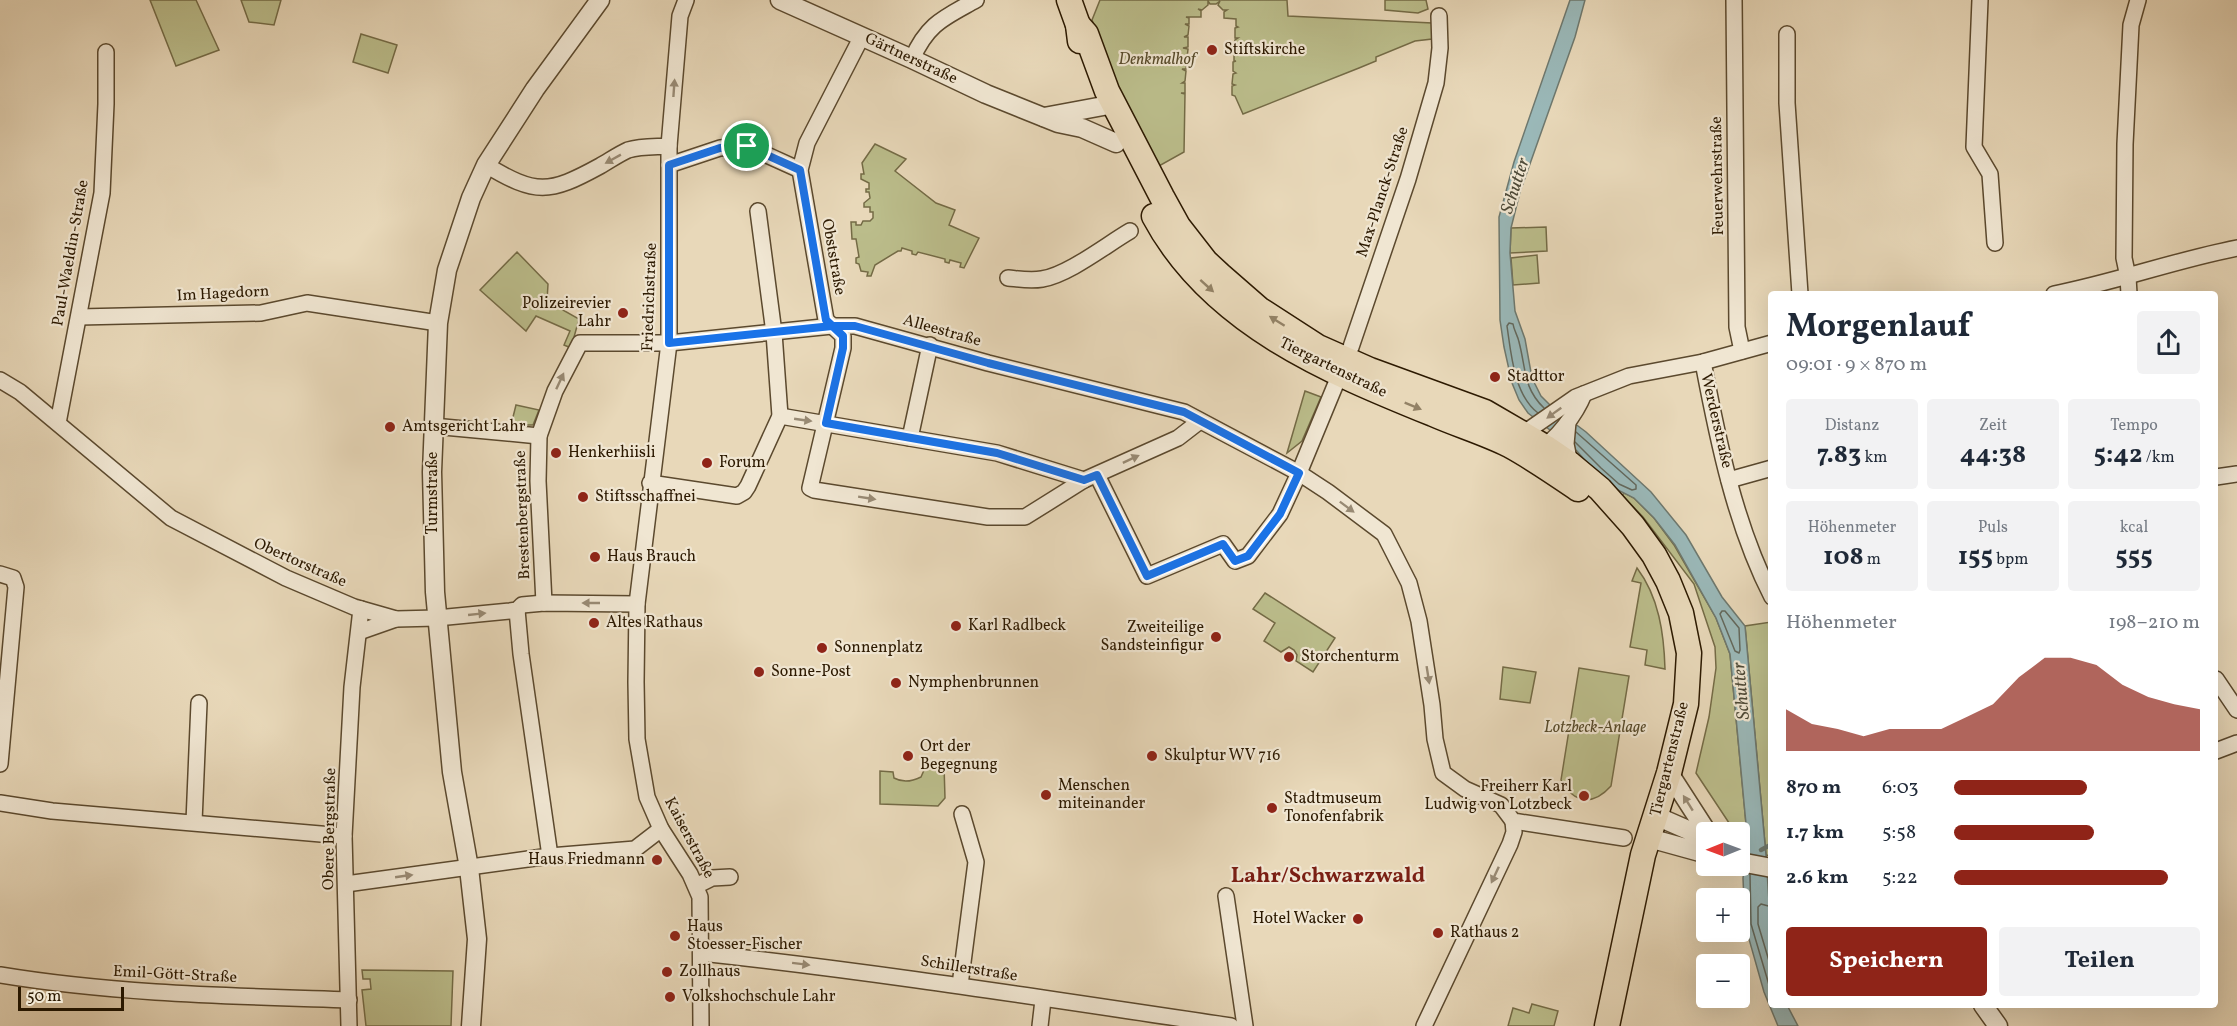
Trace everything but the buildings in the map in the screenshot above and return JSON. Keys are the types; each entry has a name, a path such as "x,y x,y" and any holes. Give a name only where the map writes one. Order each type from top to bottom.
{"main road":[{"path":"1069,0 1078,25 1078,37 1106,108"},
{"name":"Tiergartenstraße","path":"1106,108 1178,226 1206,262 1259,309 1318,347 1343,367 1509,446 1536,452 1570,464 1600,489 1633,526 1654,555 1681,613 1689,653 1686,704 1670,773 1643,855 1607,1026"},
{"name":"Tiergartenstraße","path":"1106,108 1116,143 1158,224 1198,278 1251,325 1312,362 1343,367 1466,404 1524,433 1536,452 1594,499 1615,508"}],"street":[{"name":"Turmstraße","path":"471,1026 477,939 469,867 452,772 437,618 432,472 438,323 447,270 471,198 486,165 535,89 600,0"},
{"name":"Friedrichstraße","path":"638,600 650,483 669,343 669,146 680,16 686,0"},
{"name":"Gärtnerstraße","path":"782,0 986,94 1071,127 1082,128 1116,143"},
{"path":"912,59 921,39 936,23 976,0"},
{"name":"Feuerwehrstraße","path":"1734,0 1737,327 1742,351"},
{"path":"1980,0 1974,147 1990,174 1995,243"},
{"path":"2129,291 2124,258 2125,144 2129,45 2131,25 2138,0"},
{"name":"Max-Planck-Straße","path":"1090,477 1147,576 1223,544 1235,561 1248,556 1280,514 1343,367 1408,179 1436,83 1440,48 1438,16"},
{"path":"1787,34 1787,103 1800,291"},
{"name":"Obststraße","path":"862,36 807,143 800,170 826,320 843,336 843,348 810,488 988,517 1025,517 1090,477"},
{"name":"Paul-Waeldin-Straße","path":"58,423 102,194 106,52"},
{"path":"1044,117 1106,108"},
{"path":"1082,128 1106,108"},
{"path":"486,165 525,186 553,187 573,181 629,150 669,146"},
{"path":"669,165 720,148 747,146 800,170"},
{"path":"650,483 737,496 748,486 780,416 774,333 758,211"},
{"path":"1008,278 1044,279 1069,269 1130,231"},
{"path":"2067,291 2128,277 2200,255 2237,248"},
{"name":"Im Hagedorn","path":"79,317 261,313 307,303 438,323"},
{"name":"Alleestraße","path":"669,343 832,326 855,326 988,363 1184,412 1299,473 1384,534 1409,582 1419,621 1435,739 1443,773 1465,789 1501,805 1513,821"},
{"name":"Brestenbergstraße","path":"544,603 537,481 539,436 555,391 580,343 669,343"},
{"path":"910,438 930,345"},
{"path":"1524,433 1576,396 1629,376 1703,362 1768,345"},
{"name":"Werderstraße","path":"1703,362 1729,480 1757,567 1768,589"},
{"name":"Obertorstraße","path":"0,380 20,392 171,518 269,571 361,609 396,619 437,618 517,610 522,605 544,603 638,600"},
{"path":"1536,452 1568,422 1579,407 1584,394"},
{"path":"780,416 997,453 1090,477 1178,438 1200,421"},
{"path":"1568,422 1566,444 1570,464"},
{"path":"433,426 539,436"},
{"name":"Werderstraße","path":"1729,480 1768,469"},
{"path":"2218,477 2237,474"},
{"path":"0,574 13,578 16,587 0,764"},
{"name":"Kaiserstraße","path":"638,600 635,647 637,739 647,797 660,829 696,886 701,906 701,1026"},
{"name":"Obere Bergstraße","path":"349,1026 344,836 352,695 361,609"},
{"path":"517,610 549,856"},
{"path":"359,632 396,619"},
{"path":"2218,682 2237,710"},
{"path":"194,822 200,703"},
{"path":"2218,750 2237,743"},
{"path":"1670,773 1701,822"},
{"path":"0,803 52,811 344,836"},
{"path":"960,985 976,862 962,814"},
{"path":"1424,1026 1510,844 1514,832 1513,821 1624,838"},
{"path":"1653,827 1688,830 1696,836"},
{"path":"1653,827 1696,848"},
{"path":"346,884 549,856 634,849 660,829"},
{"path":"1750,864 1768,867"},
{"path":"696,886 712,878 730,877"},
{"path":"1226,896 1245,1026"},
{"name":"Schillerstraße","path":"701,953 960,985 1043,1000 1231,1026"},
{"name":"Emil-Gött-Straße","path":"0,975 96,988 206,996 349,1000"},
{"path":"1040,1026 1043,1000"},
{"path":"1985,1008 1998,1026"}],"green space":[{"path":"150,0 196,0 219,50 176,66"},
{"path":"241,0 281,0 274,25 249,22"},
{"name":"Denkmalhof","path":"1100,0 1287,0 1288,16 1432,23 1432,39 1415,41 1376,57 1376,61 1243,114 1235,96 1232,95 1232,86 1235,85 1232,84 1233,74 1236,73 1233,71 1233,62 1236,61 1234,61 1234,51 1237,50 1234,49 1235,40 1238,38 1235,38 1235,28 1238,27 1236,19 1224,18 1224,12 1227,10 1223,10 1218,5 1220,1 1210,4 1208,1 1208,5 1202,10 1198,9 1201,11 1201,17 1186,17 1189,18 1189,24 1185,24 1189,26 1188,35 1184,37 1188,37 1188,47 1183,48 1188,49 1187,58 1183,58 1187,60 1186,69 1182,69 1186,71 1185,81 1182,83 1185,83 1185,93 1181,93 1185,94 1184,152 1159,166 1118,87 1092,20"},
{"path":"1385,0 1426,0 1428,9 1418,13 1385,10"},
{"path":"361,34 397,45 388,73 353,62"},
{"path":"875,144 906,159 895,171 936,203 955,210 949,225 979,238 964,268 960,267 961,263 950,260 949,263 945,262 945,259 918,252 916,255 912,254 912,251 902,248 901,251 875,265 871,276 867,276 868,272 861,271 859,264 856,263 856,258 859,257 856,239 852,239 851,222 861,225 863,221 870,221 873,218 870,207 864,207 864,203 870,198 869,192 866,192 866,189 869,189 869,183 861,179 861,174 864,174 862,163"},
{"path":"1546,227 1547,251 1510,253 1511,228"},
{"path":"517,252 548,284 547,301 579,319 571,348 564,345 570,331 536,316 526,331 480,290"},
{"path":"1537,255 1539,283 1513,285 1511,258"},
{"path":"1305,391 1321,397 1302,441 1287,453"},
{"path":"516,405 539,410 533,425 511,425"},
{"path":"1625,493 1634,498 1654,518 1674,545 1716,618 1730,654 1746,822 1728,822 1696,773 1709,717 1716,668 1715,647 1694,584 1643,517 1622,495"},
{"path":"1637,568 1651,591 1659,616 1665,669 1645,665 1647,650 1630,647 1641,583 1632,581"},
{"path":"1265,593 1335,638 1313,672 1296,661 1297,655 1294,650 1289,647 1281,652 1264,641 1275,623 1253,609"},
{"path":"1768,622 1768,855 1766,855 1745,626"},
{"path":"1503,667 1536,672 1530,703 1500,699"},
{"name":"Lotzbeck-Anlage","path":"1579,668 1629,676 1611,786 1597,797 1584,800 1572,794 1561,780"},
{"path":"944,765 945,798 938,806 880,804 880,771 893,772 894,778 908,781 921,777 925,768"},
{"path":"362,970 453,971 451,1026 366,1026 362,990 371,989 370,979 363,979"},
{"path":"1532,1004 1558,1011 1554,1026 1508,1026 1513,1008 1529,1013"}],"water":[{"name":"Schutter","path":"1570,0 1585,0 1575,37 1520,192 1511,228 1510,253 1515,311 1525,339 1532,378 1541,396 1586,432 1651,492 1686,535 1722,597 1745,626 1768,886 1768,1002 1750,942 1750,888 1743,888 1743,876 1750,876 1750,822 1746,822 1730,654 1716,618 1675,545 1654,518 1634,498 1616,489 1577,451 1528,413 1519,400 1512,383 1500,320 1499,217 1514,162"},
{"path":"1771,1008 1789,1008 1798,1026 1778,1026"}],"waterway":[{"path":"1761,850 1768,846"}],"place":[{"name":"Stiftskirche","path":"1212,50"},
{"name":"Polizeirevier Lahr","path":"623,313"},
{"name":"Stadttor","path":"1495,377"},
{"name":"Amtsgericht Lahr","path":"390,427"},
{"name":"Henkerhiisli","path":"556,453"},
{"name":"Forum","path":"707,463"},
{"name":"Stiftsschaffnei","path":"583,497"},
{"name":"Haus Brauch","path":"595,557"},
{"name":"Altes Rathaus","path":"594,623"},
{"name":"Karl Radlbeck","path":"956,626"},
{"name":"Zweiteilige Sandsteinfigur","path":"1216,637"},
{"name":"Sonnenplatz","path":"822,648"},
{"name":"Storchenturm","path":"1289,657"},
{"name":"Sonne-Post","path":"759,672"},
{"name":"Nymphenbrunnen","path":"896,683"},
{"name":"Ort der Begegnung","path":"908,756"},
{"name":"Skulptur WV 716","path":"1152,756"},
{"name":"Menschen miteinander","path":"1046,795"},
{"name":"Freiherr Karl Ludwig von Lotzbeck","path":"1584,796"},
{"name":"Stadtmuseum Tonofenfabrik","path":"1272,808"},
{"name":"Haus Friedmann","path":"657,860"},
{"name":"Hotel Wacker","path":"1358,919"},
{"name":"Rathaus 2","path":"1438,933"},
{"name":"Haus Stoesser-Fischer","path":"675,936"},
{"name":"Zollhaus","path":"667,972"},
{"name":"Volkshochschule Lahr","path":"670,997"}],"district":[{"name":"Lahr/Schwarzwald","path":"1328,876"}],"route":[{"path":"747,146 720,148 669,165 669,343 832,326 855,326 988,363 1184,412 1299,473 1280,514 1248,556 1235,561 1223,544 1147,576 1097,475 1084,480 997,453 826,423 843,348 843,336 832,326 826,320 800,170 747,146"}]}
